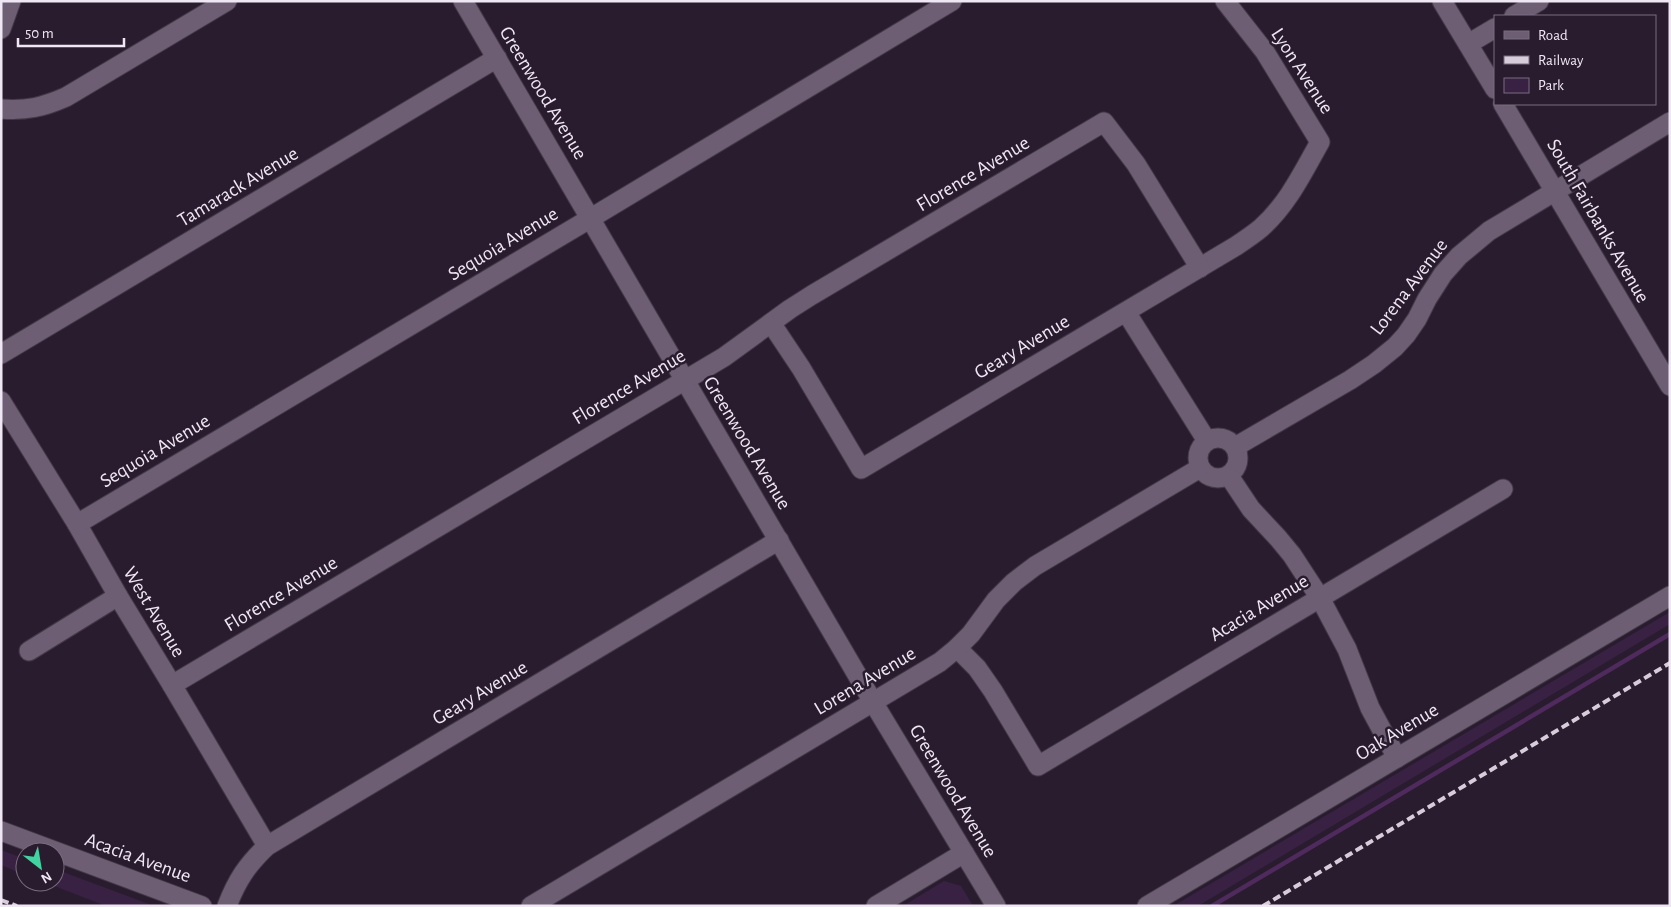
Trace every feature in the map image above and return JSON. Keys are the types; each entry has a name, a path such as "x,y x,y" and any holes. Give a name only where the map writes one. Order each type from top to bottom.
{"street":[{"path":"1,29 11,1"},
{"path":"1,109 21,110 44,106 66,97 227,1"},
{"name":"Greenwood Avenue","path":"463,1 873,702 996,906"},
{"name":"Sequoia Avenue","path":"77,524 952,1"},
{"name":"Lyon Avenue","path":"1225,1 1265,52 1320,142"},
{"path":"1442,1 1494,87"},
{"path":"1516,15 1539,1"},
{"path":"1468,44 1494,29"},
{"name":"Tamarack Avenue","path":"1,354 497,58"},
{"name":"South Fairbanks Avenue","path":"1504,105 1670,386"},
{"name":"Florence Avenue","path":"172,685 724,357 812,295 1104,122 1136,164 1200,268"},
{"name":"Lorena Avenue","path":"1236,447 1374,364 1394,348 1406,335 1443,274 1459,256 1489,231 1670,122"},
{"name":"Geary Avenue","path":"771,323 801,368 861,469 1236,246 1261,228 1277,211 1292,191 1320,142"},
{"path":"1126,312 1207,441"},
{"name":"West Avenue","path":"1,401 77,524 267,846"},
{"path":"1213,438 1226,439 1236,447 1237,465 1229,476 1217,479 1205,474 1200,468 1199,451 1207,441 1213,438"},
{"name":"Lorena Avenue","path":"531,906 940,662 958,648 971,634 996,600 1014,582 1035,566 1200,468"},
{"path":"1229,476 1251,509 1292,555 1320,598 1347,650 1370,708 1398,758"},
{"name":"Acacia Avenue","path":"958,648 977,668 1038,766 1503,488"},
{"name":"Geary Avenue","path":"227,906 235,885 242,874 252,860 267,846 779,540"},
{"path":"29,650 118,596"},
{"name":"Oak Avenue","path":"1147,906 1670,596"},
{"name":"Acacia Avenue","path":"1,831 202,906"},
{"path":"876,906 964,853"}],"green space":[{"path":"1670,612 1670,624 1198,906 1173,906"},
{"path":"1,850 15,855 15,871 1,865"},
{"path":"65,873 154,906 106,906 65,890"},
{"path":"944,881 961,886 973,906 903,906"}],"waterway":[{"path":"1212,906 1670,634"}],"railway":[{"path":"1263,906 1670,663"},
{"path":"1,900 17,906"}]}
